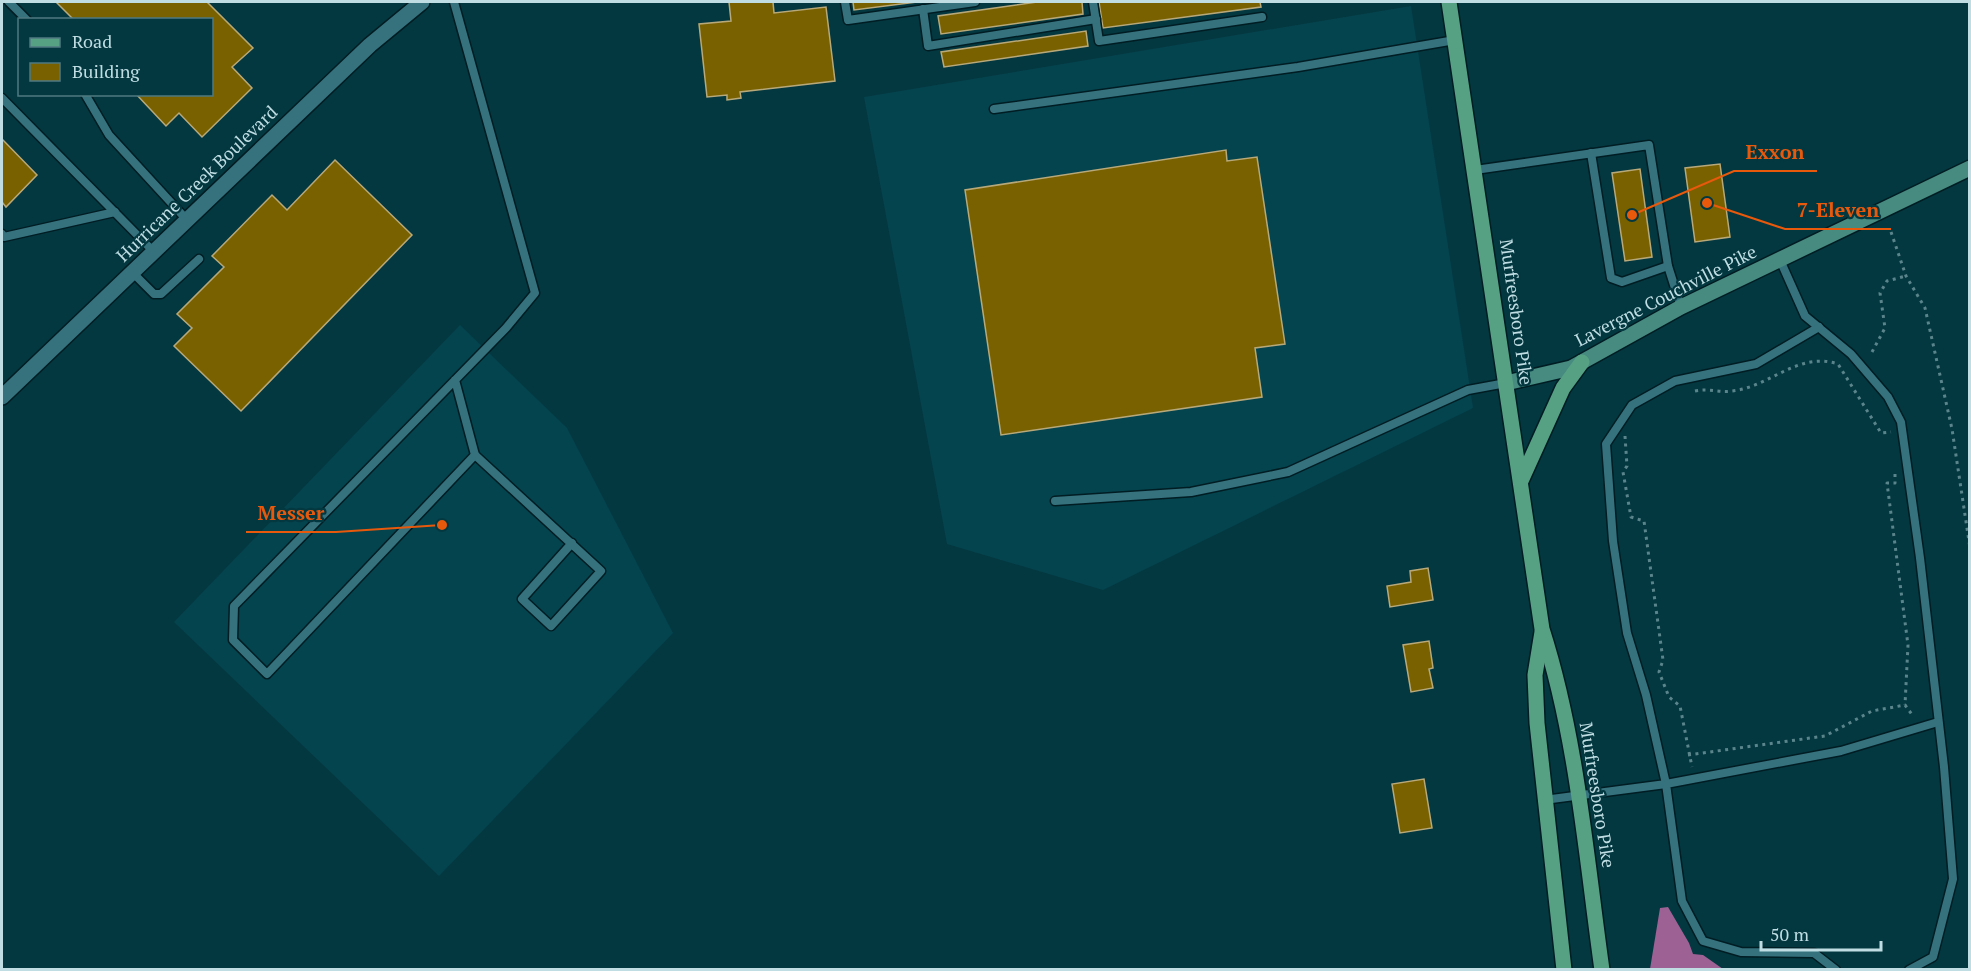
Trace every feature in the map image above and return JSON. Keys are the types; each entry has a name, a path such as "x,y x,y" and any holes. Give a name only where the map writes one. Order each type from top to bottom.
{"main road":[{"name":"Murfreesboro Pike","path":"1449,2 1542,629 1557,677 1602,969"},
{"path":"1521,481 1563,388 1581,362"},
{"name":"Murfreesboro Pike","path":"1542,629 1535,675 1544,800 1564,969"}],"street":[{"name":"Hurricane Creek Boulevard","path":"2,397 400,17 422,2"},
{"name":"Lavergne Couchville Pike","path":"1506,382 1539,377 1581,362 1681,307 1970,168"}],"lane":[{"path":"9,2 25,18"},
{"path":"454,2 535,293 506,328 234,606 233,640 267,674 475,455"},
{"path":"845,2 848,20 975,2"},
{"path":"1093,2 1099,41 1262,17"},
{"path":"923,9 928,46 1096,19"},
{"path":"994,109 1298,67 1455,40"},
{"path":"85,96 109,135 187,220"},
{"path":"2,98 154,252"},
{"path":"1475,170 1649,145 1668,266 1681,307"},
{"path":"1591,153 1611,278 1622,282 1668,266"},
{"path":"2,234 4,237 115,213"},
{"path":"132,273 154,294 161,294 199,260"},
{"path":"1779,260 1805,316 1851,354 1888,397 1901,422 1920,558 1953,879 1933,957 1909,969"},
{"path":"1819,327 1756,364 1675,381 1640,400 1632,405 1606,444 1613,542 1627,633 1647,695 1665,784 1682,901 1703,941 1741,952 1814,953 1836,969"},
{"path":"455,380 475,455 572,543 601,570 551,626 522,599 572,543"},
{"path":"1055,501 1191,492 1288,472 1468,390 1506,382"},
{"path":"1544,800 1665,784 1841,751 1938,722"}],"path":[{"path":"1891,232 1906,276 1924,308 1952,429 1970,548"},
{"path":"1872,352 1885,328 1880,293 1887,281 1906,276"},
{"path":"1688,392 1710,388 1730,392 1748,387 1793,366 1823,359 1838,364 1850,378 1881,433 1892,432 1893,442"},
{"path":"1631,429 1625,437 1627,466 1623,472 1631,517 1644,521 1663,660 1659,672 1669,697 1680,706 1692,767"},
{"path":"1894,473 1895,483 1887,483 1908,645 1905,705 1913,716"},
{"path":"1688,755 1825,736 1872,711 1905,705"}],"shaded area":[{"path":"1411,6 1473,408 1103,590 947,544 864,97"},
{"path":"460,325 567,428 673,633 439,876 174,622"},
{"path":"1668,907 1693,954 1703,955 1723,969 1650,969 1660,908"}],"building":[{"path":"56,2 207,2 253,48 232,67 252,88 202,137 179,113 166,126 138,96 213,96 213,18 72,18"},
{"path":"729,2 773,2 774,13 826,7 835,81 740,92 741,98 727,100 727,95 707,97 699,24 731,21"},
{"path":"853,2 917,2 854,10"},
{"path":"1037,2 1082,2 1083,14 941,34 938,16"},
{"path":"1099,2 1260,2 1261,7 1103,28"},
{"path":"1086,31 1088,46 944,67 941,52"},
{"path":"2,139 37,175 6,207 2,202"},
{"path":"1226,150 1227,161 1257,157 1285,344 1255,348 1262,397 1001,435 965,190"},
{"path":"335,160 412,235 241,411 174,346 192,328 177,314 224,267 212,256 272,195 287,210"},
{"path":"1720,164 1730,237 1695,242 1685,168"},
{"path":"1640,169 1652,257 1625,261 1612,173"},
{"path":"1428,568 1433,600 1390,607 1387,586 1411,582 1410,571"},
{"path":"1429,641 1433,668 1429,669 1433,688 1411,692 1403,645"},
{"path":"1424,779 1432,828 1400,833 1392,784"}],"place":[{"name":"7-Eleven","path":"1707,203"},
{"name":"Exxon","path":"1632,215"},
{"name":"Messer","path":"442,525"}]}
